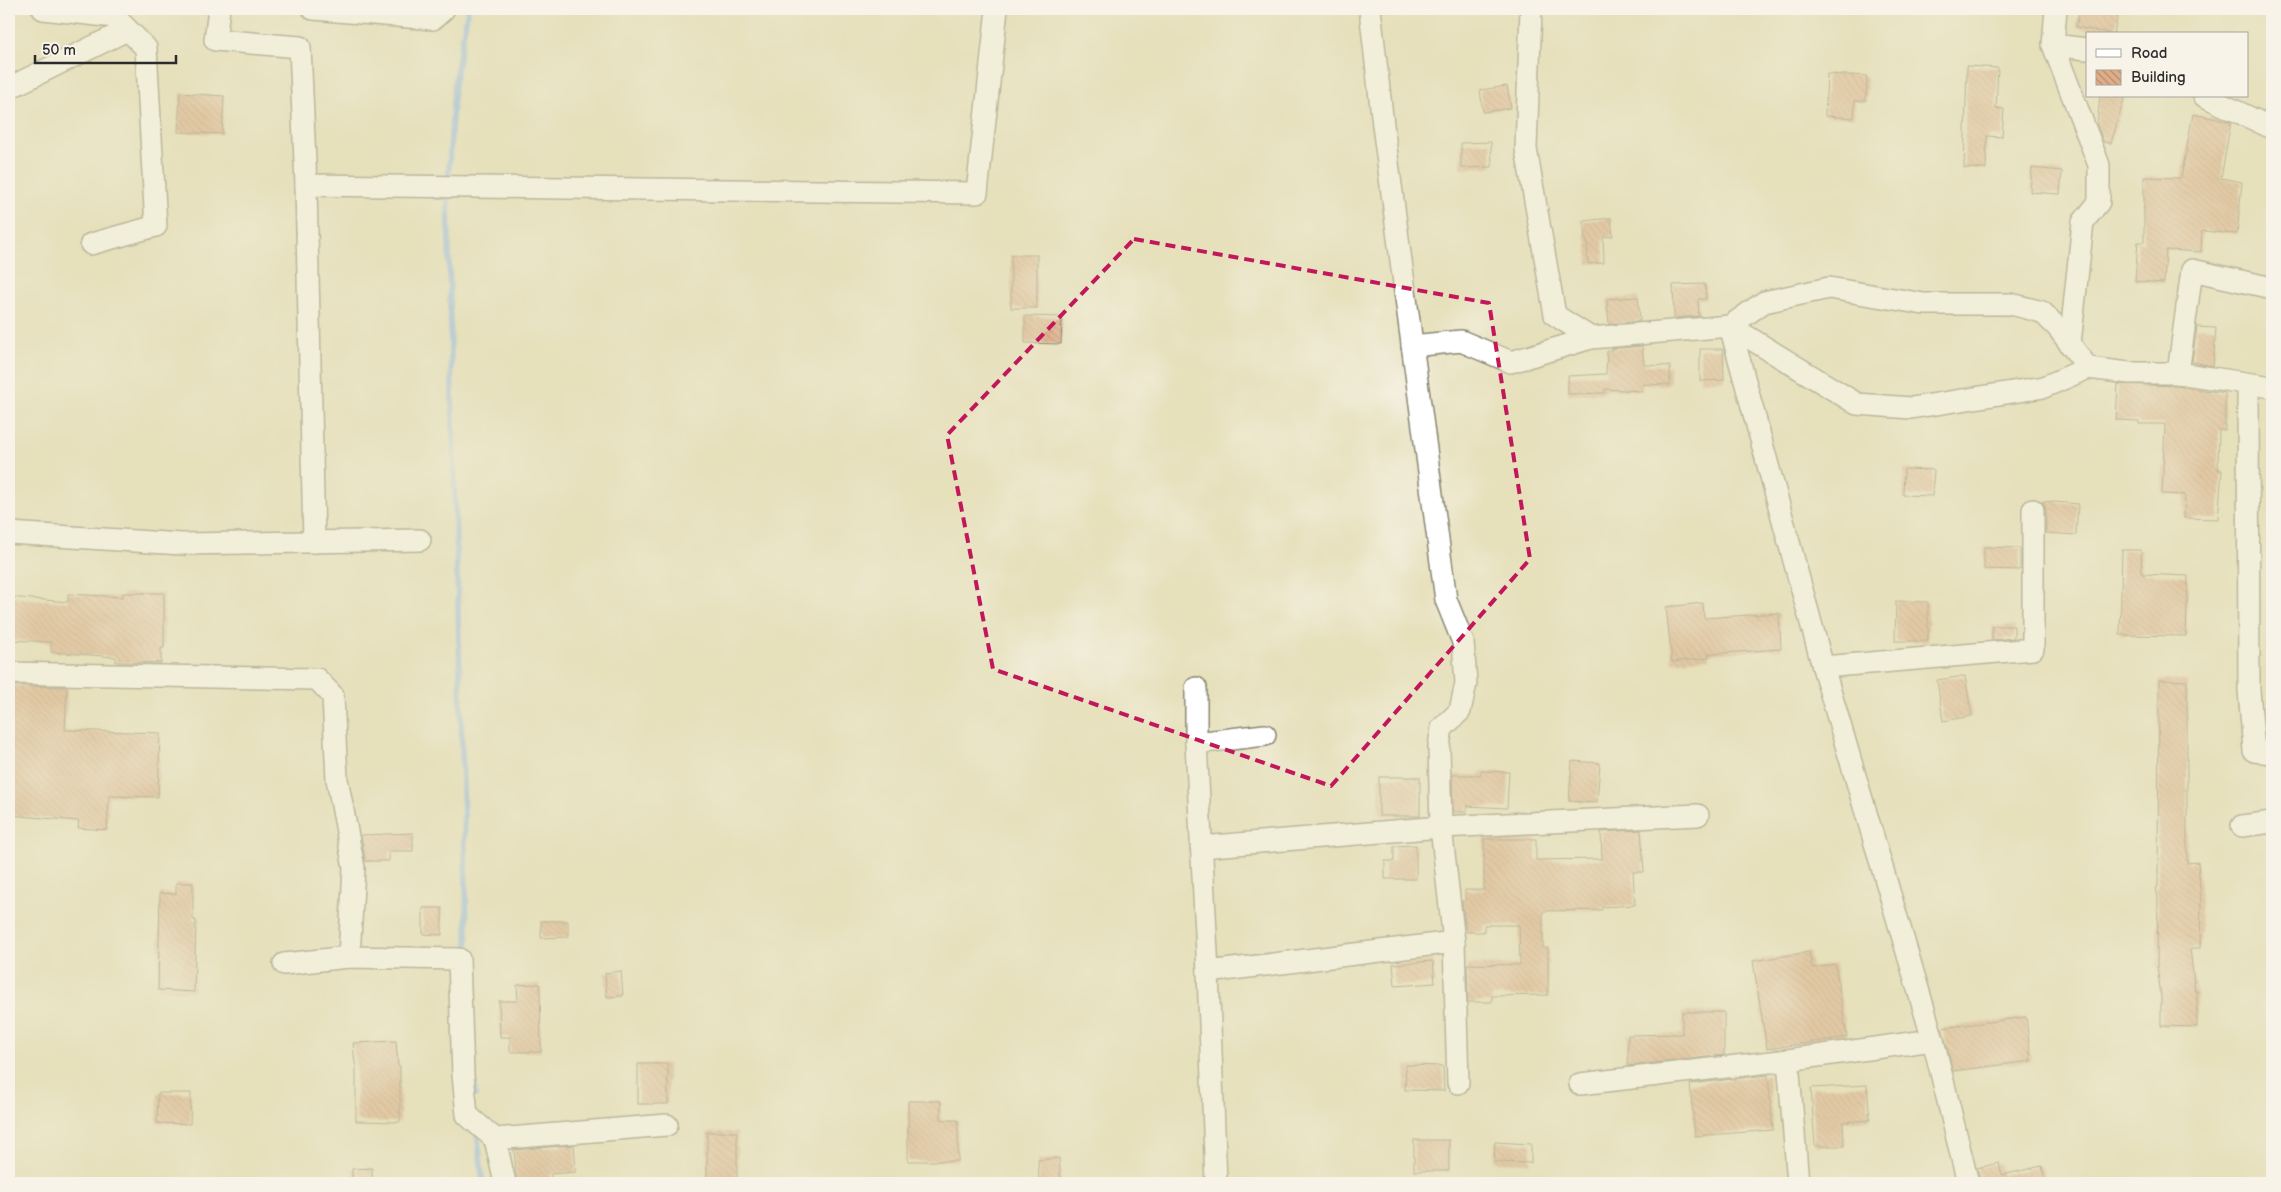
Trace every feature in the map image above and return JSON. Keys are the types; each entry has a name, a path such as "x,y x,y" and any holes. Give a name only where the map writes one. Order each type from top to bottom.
{"street":[{"path":"43,9 115,17 146,48 156,226 91,244"},
{"path":"219,9 216,40 300,47 306,185 314,542"},
{"path":"313,9 433,19 444,9"},
{"path":"306,185 977,194 997,9"},
{"path":"1370,9 1383,124 1446,600 1463,642 1466,683 1460,711 1442,728 1439,746 1441,827 1454,942 1458,1082"},
{"path":"1531,9 1526,149 1555,315 1591,338"},
{"path":"2056,9 2053,46 2099,165 2099,202 2083,222 2070,344"},
{"path":"9,88 127,30"},
{"path":"2053,46 2086,49"},
{"path":"2208,98 2272,128"},
{"path":"2178,373 2192,270 2272,288"},
{"path":"1412,346 1461,341 1511,362 1591,338 1730,326 1764,302 1829,288 1924,304 2011,304 2042,312 2058,328 2088,368"},
{"path":"1730,326 1857,404 1911,408 2044,386 2088,368 2130,372 2178,373 2272,387"},
{"path":"1730,326 1823,667 1933,1040 1968,1183"},
{"path":"2248,384 2249,690 2254,752 2272,752"},
{"path":"1823,667 2033,649 2033,510"},
{"path":"9,532 182,544 420,540"},
{"path":"9,672 317,679 333,696 337,779 354,868 349,957"},
{"path":"1196,688 1196,743 1208,972 1216,1183"},
{"path":"1196,743 1265,735"},
{"path":"1201,847 1441,827 1698,815"},
{"path":"2242,826 2272,822"},
{"path":"1208,972 1454,942"},
{"path":"284,964 349,957 459,959 463,1075 469,1116 490,1135 505,1183"},
{"path":"1580,1084 1788,1060 1933,1040"},
{"path":"1788,1060 1798,1183"},
{"path":"490,1135 667,1125"}],"highlighted area":[{"path":"1134,239 1489,303 1530,559 1331,786 993,669 947,435"}],"building":[{"path":"2080,9 2119,9 2114,32 2076,27"},
{"path":"1967,66 1998,68 1996,108 2004,109 2002,137 1987,136 1986,169 1964,168"},
{"path":"1827,74 1867,76 1866,101 1855,101 1854,118 1825,116"},
{"path":"1507,86 1511,108 1483,112 1480,90"},
{"path":"180,93 224,96 222,134 178,132"},
{"path":"2100,98 2124,98 2111,143 2104,142 2097,125"},
{"path":"2193,114 2231,122 2221,178 2242,182 2237,234 2202,231 2201,252 2166,250 2164,283 2135,281 2138,242 2144,242 2144,177 2181,178"},
{"path":"1491,142 1492,167 1461,168 1461,143"},
{"path":"2032,168 2062,171 2060,194 2030,192"},
{"path":"1611,218 1613,236 1603,237 1604,263 1588,264 1587,239 1585,239 1583,221"},
{"path":"1011,255 1037,255 1037,308 1011,308"},
{"path":"1705,284 1706,299 1698,299 1699,316 1674,318 1673,285"},
{"path":"1638,297 1640,321 1609,324 1607,299"},
{"path":"1025,316 1062,317 1061,344 1025,343"},
{"path":"2197,327 2216,328 2213,366 2192,362"},
{"path":"1642,346 1644,365 1670,366 1670,385 1643,384 1642,391 1605,389 1605,393 1568,394 1568,376 1606,374 1607,351"},
{"path":"1700,349 1723,349 1724,380 1700,381"},
{"path":"2118,384 2177,386 2225,393 2225,430 2219,430 2218,470 2222,470 2218,519 2184,518 2185,495 2162,494 2165,424 2139,424 2139,421 2116,420"},
{"path":"1904,469 1934,470 1932,496 1903,495"},
{"path":"2043,501 2078,504 2076,535 2046,533 2046,510"},
{"path":"1984,547 2020,548 2020,570 1984,569"},
{"path":"2122,550 2141,550 2142,574 2188,576 2186,636 2120,635"},
{"path":"123,593 164,593 164,648 161,648 161,663 116,662 116,657 51,652 51,642 9,640 9,597 68,602 68,594 123,597"},
{"path":"1896,601 1928,602 1928,641 1895,641"},
{"path":"1703,603 1704,618 1779,613 1781,649 1708,654 1709,658 1672,662 1666,607"},
{"path":"1992,626 2014,626 2014,638 1992,640"},
{"path":"1965,676 1972,716 1943,721 1937,680"},
{"path":"2159,680 2187,681 2187,863 2198,862 2201,902 2200,948 2190,948 2195,991 2197,991 2197,1027 2161,1026 2161,997 2157,964 2158,898 2156,888 2158,887"},
{"path":"13,686 67,687 65,730 160,733 158,797 109,796 107,830 78,828 79,821 9,815 9,728"},
{"path":"1572,761 1600,763 1597,803 1569,801"},
{"path":"1481,771 1509,772 1507,808 1467,806 1467,812 1453,812 1452,775 1480,775"},
{"path":"1379,777 1420,777 1420,816 1379,816"},
{"path":"1641,830 1644,872 1633,872 1635,905 1602,907 1602,910 1543,911 1543,948 1548,948 1548,995 1492,996 1492,1002 1468,1002 1467,964 1520,965 1519,925 1484,925 1484,932 1466,932 1462,901 1465,901 1465,890 1484,890 1484,839 1536,839 1536,860 1602,859 1601,832"},
{"path":"413,833 413,851 389,851 389,861 365,861 361,835"},
{"path":"1416,845 1416,879 1385,879 1385,861 1394,861 1394,846"},
{"path":"176,883 193,883 193,920 196,920 194,992 158,990 160,893 176,894"},
{"path":"423,908 442,908 442,935 423,934"},
{"path":"541,921 568,921 568,937 541,938"},
{"path":"1809,952 1812,968 1835,964 1847,1037 1767,1049 1753,961"},
{"path":"1433,961 1435,983 1395,986 1393,964"},
{"path":"621,971 623,996 607,997 605,973"},
{"path":"540,984 541,1052 510,1052 510,1037 500,1037 499,1001 518,1001 517,985"},
{"path":"1682,1012 1724,1012 1724,1055 1628,1066 1628,1035 1682,1034"},
{"path":"2026,1017 2031,1061 1953,1071 1942,1028"},
{"path":"396,1041 398,1066 400,1066 400,1122 356,1121 356,1064 353,1043"},
{"path":"638,1064 668,1064 668,1104 638,1104"},
{"path":"1406,1065 1443,1066 1444,1091 1405,1090"},
{"path":"1768,1075 1773,1130 1695,1136 1690,1084"},
{"path":"1867,1085 1870,1120 1843,1122 1844,1146 1815,1146 1811,1088"},
{"path":"158,1093 191,1093 190,1124 157,1123"},
{"path":"908,1101 941,1101 941,1120 958,1120 958,1161 908,1161"},
{"path":"707,1132 737,1132 737,1179 707,1179"},
{"path":"1414,1140 1449,1140 1449,1171 1414,1171"},
{"path":"1495,1142 1531,1144 1531,1163 1494,1162"},
{"path":"574,1145 576,1172 551,1174 551,1183 517,1183 514,1150"},
{"path":"1059,1158 1061,1183 1039,1183 1038,1160"},
{"path":"1999,1163 2002,1175 2042,1166 2046,1183 1981,1183 1977,1168"},
{"path":"372,1168 372,1183 352,1183 352,1169"}],"waterway":[{"path":"448,183 454,85 468,9"},
{"path":"448,192 468,960"},
{"path":"472,1029 475,1095"},
{"path":"477,1131 483,1183"}]}
